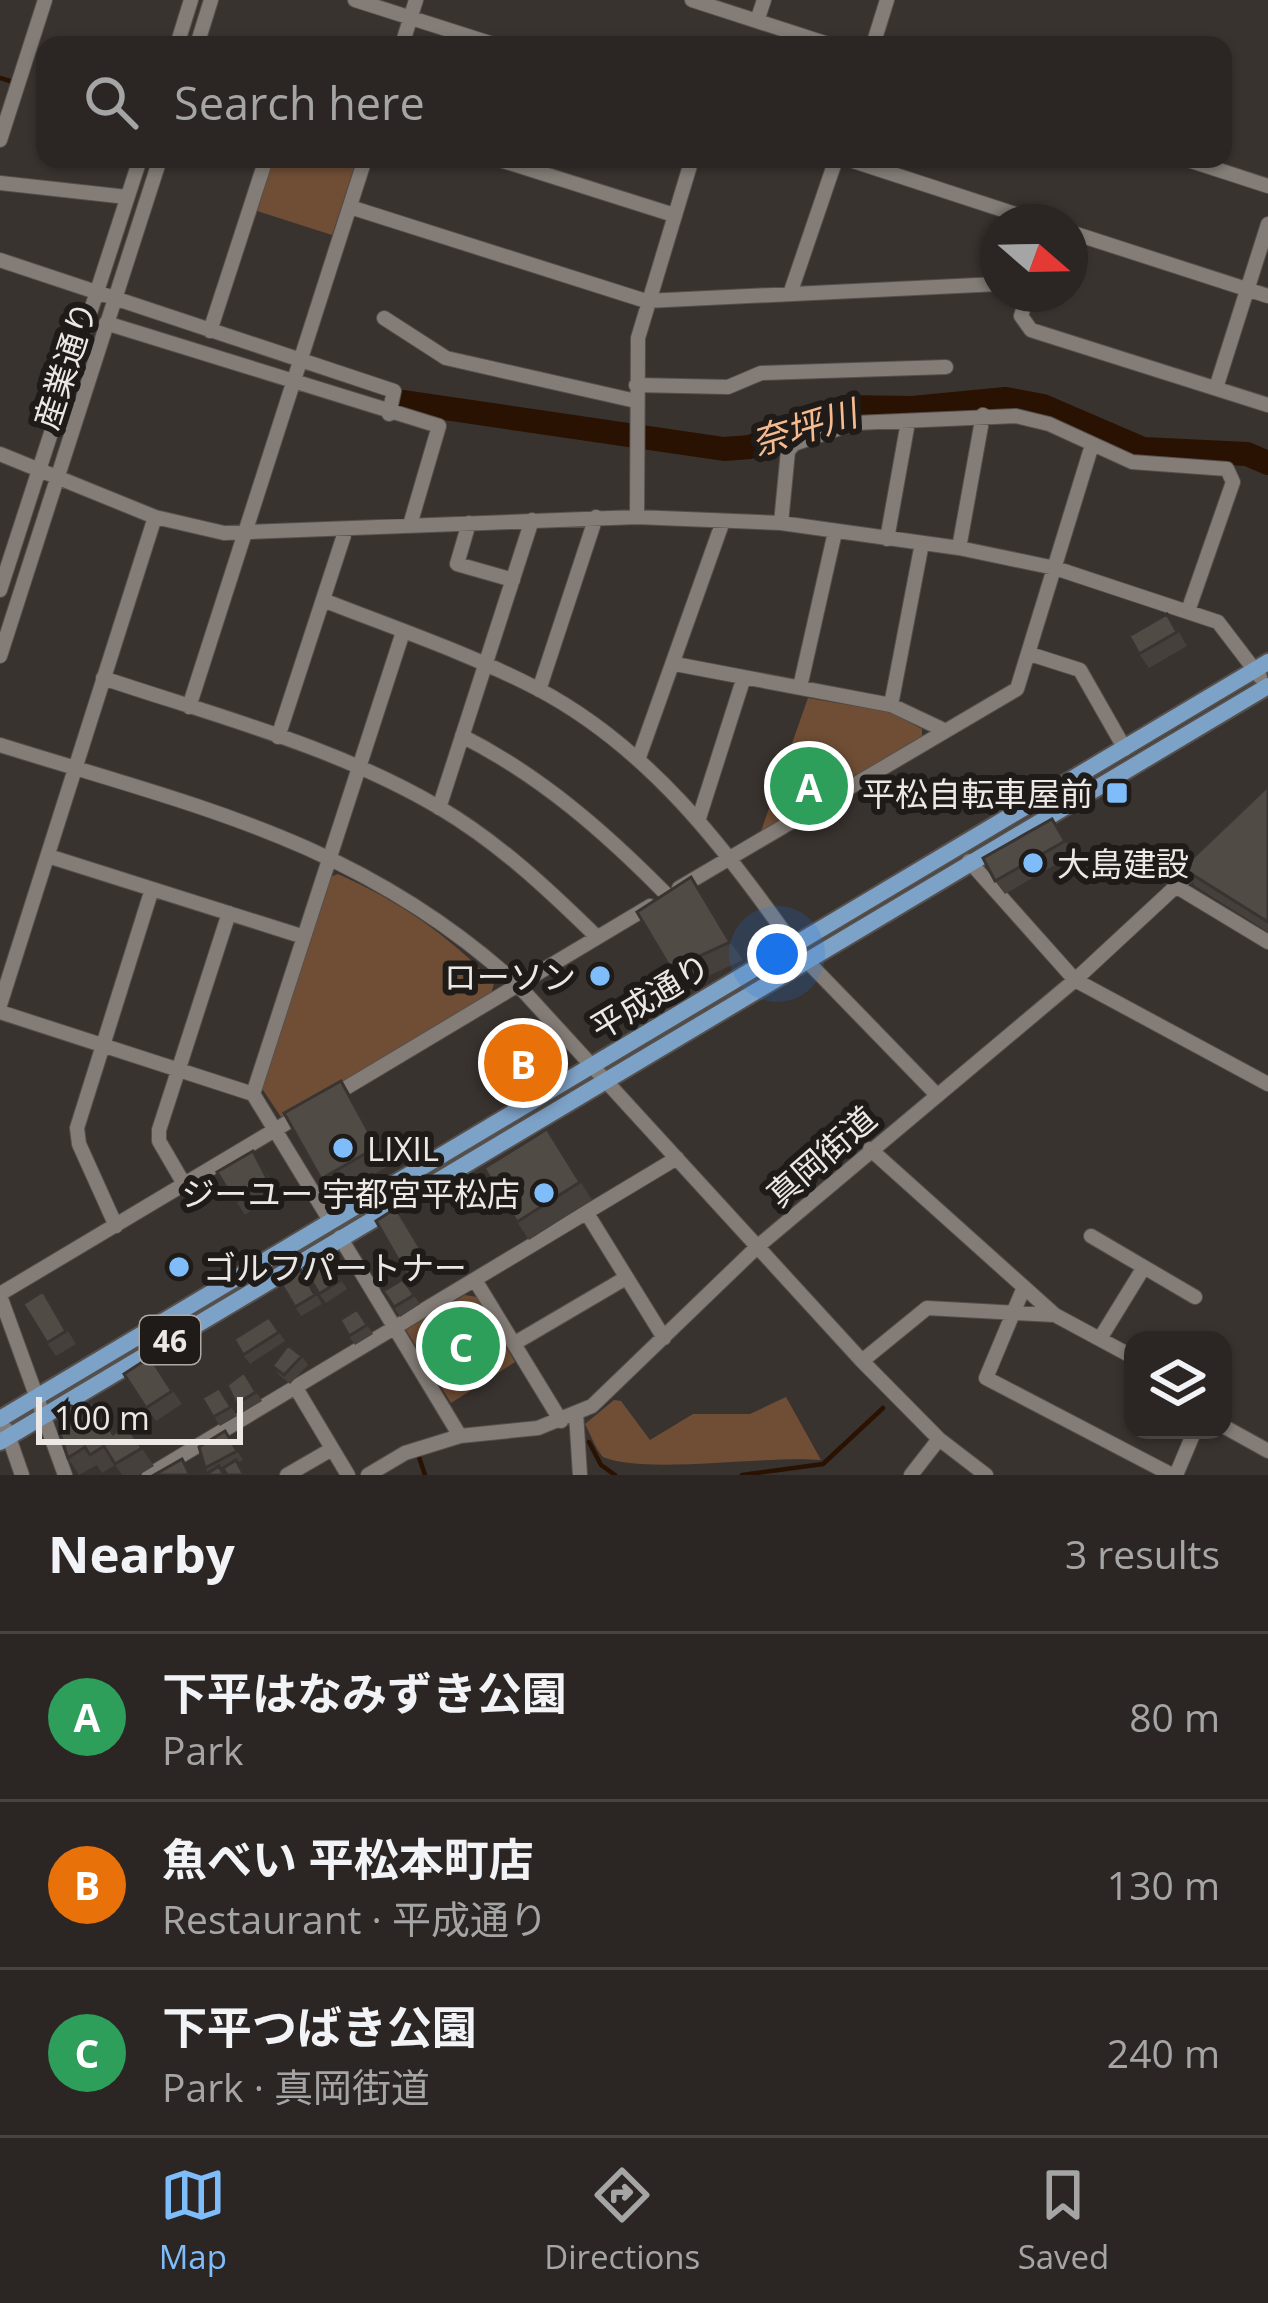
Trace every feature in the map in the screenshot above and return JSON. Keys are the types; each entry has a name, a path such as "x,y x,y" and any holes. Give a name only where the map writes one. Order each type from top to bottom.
{"main road":[{"name":"平成通り","path":"5,1440 336,1230 1262,666"},
{"name":"平成通り","path":"799,952 970,861 1268,687"},
{"name":"平成通り","path":"1,1416 336,1230"}],"street":[{"path":"0,140 45,0"},
{"path":"180,36 191,0"},
{"path":"200,36 211,0"},
{"path":"355,0 468,36"},
{"path":"404,36 416,0"},
{"path":"692,0 804,36"},
{"path":"757,21 764,0"},
{"path":"876,36 887,0"},
{"name":"産業通り","path":"0,590 137,168"},
{"name":"産業通り","path":"0,656 157,168"},
{"path":"211,331 263,168"},
{"path":"189,707 362,168"},
{"path":"525,168 674,215"},
{"path":"638,517 636,393 646,301 689,168"},
{"path":"790,294 833,168"},
{"path":"875,168 985,204"},
{"path":"1213,168 1268,186"},
{"path":"0,183 128,197"},
{"path":"350,207 646,301 980,285"},
{"path":"1216,388 1268,224"},
{"path":"1088,238 1268,296"},
{"path":"0,260 394,391 389,414"},
{"path":"1022,312 1031,330 1268,405"},
{"path":"384,318 446,358 636,393 728,387 760,374 946,367"},
{"path":"106,323 439,426 410,525"},
{"path":"959,548 983,416"},
{"path":"781,524 788,452 794,445 855,423 983,416 1049,424 1132,462 1228,469 1233,482 1188,611"},
{"path":"887,539 908,422"},
{"path":"64,1475 0,1295 1017,689 1092,445"},
{"path":"0,454 155,517 244,534 638,517 781,524 959,548 1055,568 1218,622 1262,666 1268,687"},
{"path":"155,517 0,1009 253,1094 460,1436"},
{"path":"539,690 596,517"},
{"path":"439,808 532,520"},
{"path":"638,760 723,521"},
{"path":"469,523 457,565 513,580"},
{"path":"278,737 346,529"},
{"path":"800,687 835,532"},
{"path":"891,705 922,543"},
{"path":"323,600 539,690 638,760 734,859 799,952 936,1094"},
{"path":"253,1094 403,632"},
{"path":"1030,654 1080,670 1125,749"},
{"path":"674,664 891,705 946,731"},
{"path":"699,818 744,677"},
{"path":"103,678 356,766 439,808 493,843 597,937"},
{"path":"462,736 518,764 615,842 668,895"},
{"path":"0,745 328,853 461,933 518,985 862,1361 939,1438 986,1475"},
{"path":"48,856 301,936"},
{"name":"真岡街道","path":"368,1475 405,1453 460,1436 560,1420 621,1383 757,1247 1075,980 1207,857"},
{"path":"970,861 1075,980 1268,1084"},
{"path":"1177,887 1268,942"},
{"path":"116,1226 79,1144 77,1128 152,890"},
{"path":"184,1184 159,1141 229,913"},
{"path":"870,1149 1055,1315 1124,1352"},
{"path":"149,1475 677,1158"},
{"path":"588,1215 664,1338"},
{"path":"1091,1236 1195,1297"},
{"path":"1101,1337 1144,1267"},
{"path":"515,1343 624,1279"},
{"path":"476,1280 560,1420"},
{"path":"1024,1287 986,1378 1174,1475 1191,1439"},
{"path":"862,1361 927,1308 1055,1315"},
{"path":"296,1388 348,1475"},
{"path":"576,1413 580,1475"},
{"path":"1,1416 5,1440 22,1475"},
{"path":"1232,1431 1268,1451"},
{"path":"911,1475 939,1438"},
{"path":"287,1475 332,1449"}],"shaded area":[{"path":"268,168 354,168 332,235 254,210"},
{"path":"808,698 890,712 922,729 922,738 760,834"},
{"path":"338,874 421,920 494,983 491,995 283,1120 261,1087 327,878"},
{"path":"465,1295 477,1297 515,1362 451,1403 406,1330"},
{"path":"786,1397 821,1460 623,1462 603,1457 585,1424 614,1400 621,1401 650,1440 693,1414 750,1414"}],"building":[{"path":"1167,614 1177,632 1139,654 1129,636"},
{"path":"1268,786 1268,922 1182,868"},
{"path":"1052,819 1065,841 995,881 983,858"},
{"path":"691,877 730,942 671,969 637,912"},
{"path":"520,1022 540,1058 506,1077 486,1041"},
{"name":"LIXIL","path":"341,1081 377,1147 321,1179 284,1113"},
{"name":"ジーユー 宇都宮平松店","path":"547,1129 580,1182 517,1222 484,1168"},
{"path":"253,1151 267,1178 235,1202 217,1172"},
{"path":"396,1208 422,1251 403,1268 376,1221"},
{"path":"325,1256 341,1280 319,1294 304,1268"},
{"path":"301,1270 315,1295 295,1307 280,1282"},
{"path":"403,1279 414,1295 394,1307 383,1291"},
{"path":"43,1291 66,1331 47,1343 23,1304"},
{"path":"357,1309 367,1325 349,1336 340,1320"},
{"path":"269,1317 279,1332 243,1355 234,1339"},
{"path":"288,1345 302,1356 284,1375 272,1366"},
{"path":"150,1357 172,1391 146,1408 124,1374"},
{"path":"244,1372 256,1392 236,1404 227,1385"},
{"path":"219,1388 231,1407 213,1417 202,1398"},
{"path":"92,1402 113,1434 126,1425 142,1448 115,1464 104,1446 90,1455 85,1447 68,1458 57,1425 65,1404 81,1409"},
{"path":"225,1431 237,1451 205,1468 199,1447"},
{"path":"182,1459 190,1475 154,1475"},
{"path":"236,1460 244,1475 227,1475 223,1468"}],"waterway":[{"path":"0,78 10,81"},
{"name":"奈坪川","path":"404,402 724,449 750,447 844,407 912,408 1006,399 1043,406 1143,449 1247,454 1268,463"},
{"path":"742,1475 823,1464 883,1408"},
{"path":"589,1442 601,1465 615,1475"},
{"path":"419,1457 425,1475"}],"place":[{"name":"下平はなみずき公園","path":"809,786"},
{"name":"平松自転車屋前","path":"1117,793"},
{"name":"大島建設","path":"1033,863"},
{"name":"ローソン","path":"600,976"},
{"name":"魚べい 平松本町店","path":"523,1063"},
{"name":"LIXIL","path":"343,1148"},
{"name":"ジーユー 宇都宮平松店","path":"544,1193"},
{"name":"ゴルフパートナー","path":"179,1267"},
{"name":"下平つばき公園","path":"461,1346"}]}
